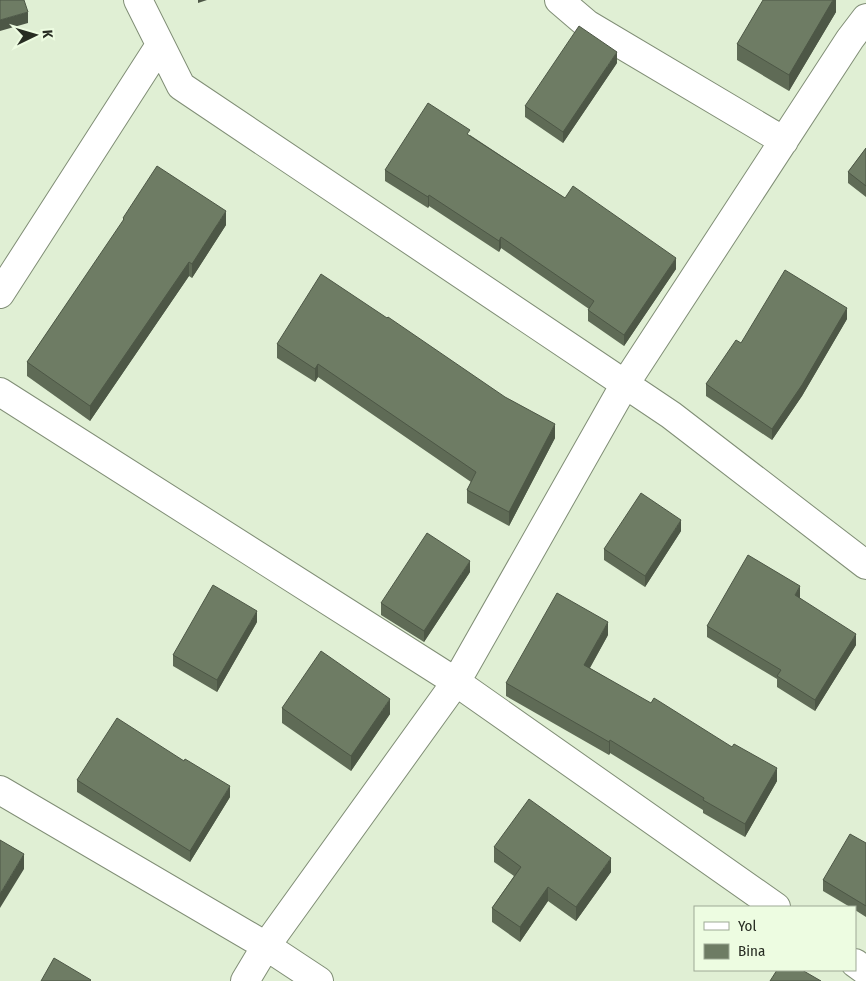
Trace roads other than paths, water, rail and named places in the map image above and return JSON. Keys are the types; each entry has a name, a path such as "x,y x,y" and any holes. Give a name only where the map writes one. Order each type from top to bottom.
{"street":[{"path":"138,0 181,86 671,415 866,565"},
{"path":"559,0 587,24 784,141"},
{"path":"245,981 266,946 456,682 625,384 784,141 858,45 866,18"},
{"path":"0,294 160,45"},
{"path":"0,392 456,682 775,906"},
{"path":"0,790 266,946 319,981"}]}
